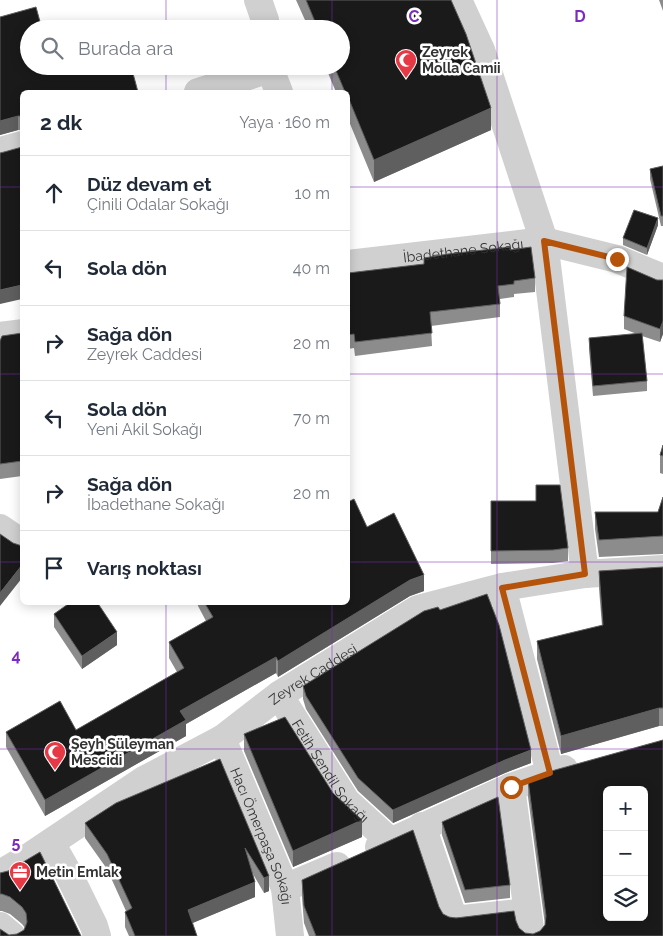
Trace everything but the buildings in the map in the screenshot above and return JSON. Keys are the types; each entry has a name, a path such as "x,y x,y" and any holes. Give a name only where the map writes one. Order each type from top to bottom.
{"street":[{"path":"258,0 265,20"},
{"path":"458,0 481,50 544,241 585,574"},
{"path":"207,90 273,76"},
{"path":"0,151 20,145"},
{"name":"İbadethane Sokağı","path":"350,264 544,241 617,259 663,278"},
{"path":"0,336 20,333"},
{"path":"0,528 20,542"},
{"name":"Zeyrek Caddesi","path":"0,874 51,843 144,780 222,739 279,695 418,609 502,588 585,574 663,569"},
{"path":"502,588 550,773"},
{"name":"Fetih Şendil Sokağı","path":"279,695 346,801 391,842"},
{"name":"Hacı Ömerpaşa Sokağı","path":"222,739 286,888 290,936"},
{"path":"286,888 511,787 588,762"},
{"path":"422,826 454,920 529,924 511,787"},
{"path":"51,843 94,926 97,936"},
{"path":"0,926 12,936"}],"place":[{"name":"Zeyrek Molla Camii","path":"406,79"},
{"name":"Şeyh Süleyman Mescidi","path":"55,771"},
{"name":"Metin Emlak","path":"20,891"}],"route":[{"path":"511,787 550,773 502,588 585,574 544,241 617,259"}]}
